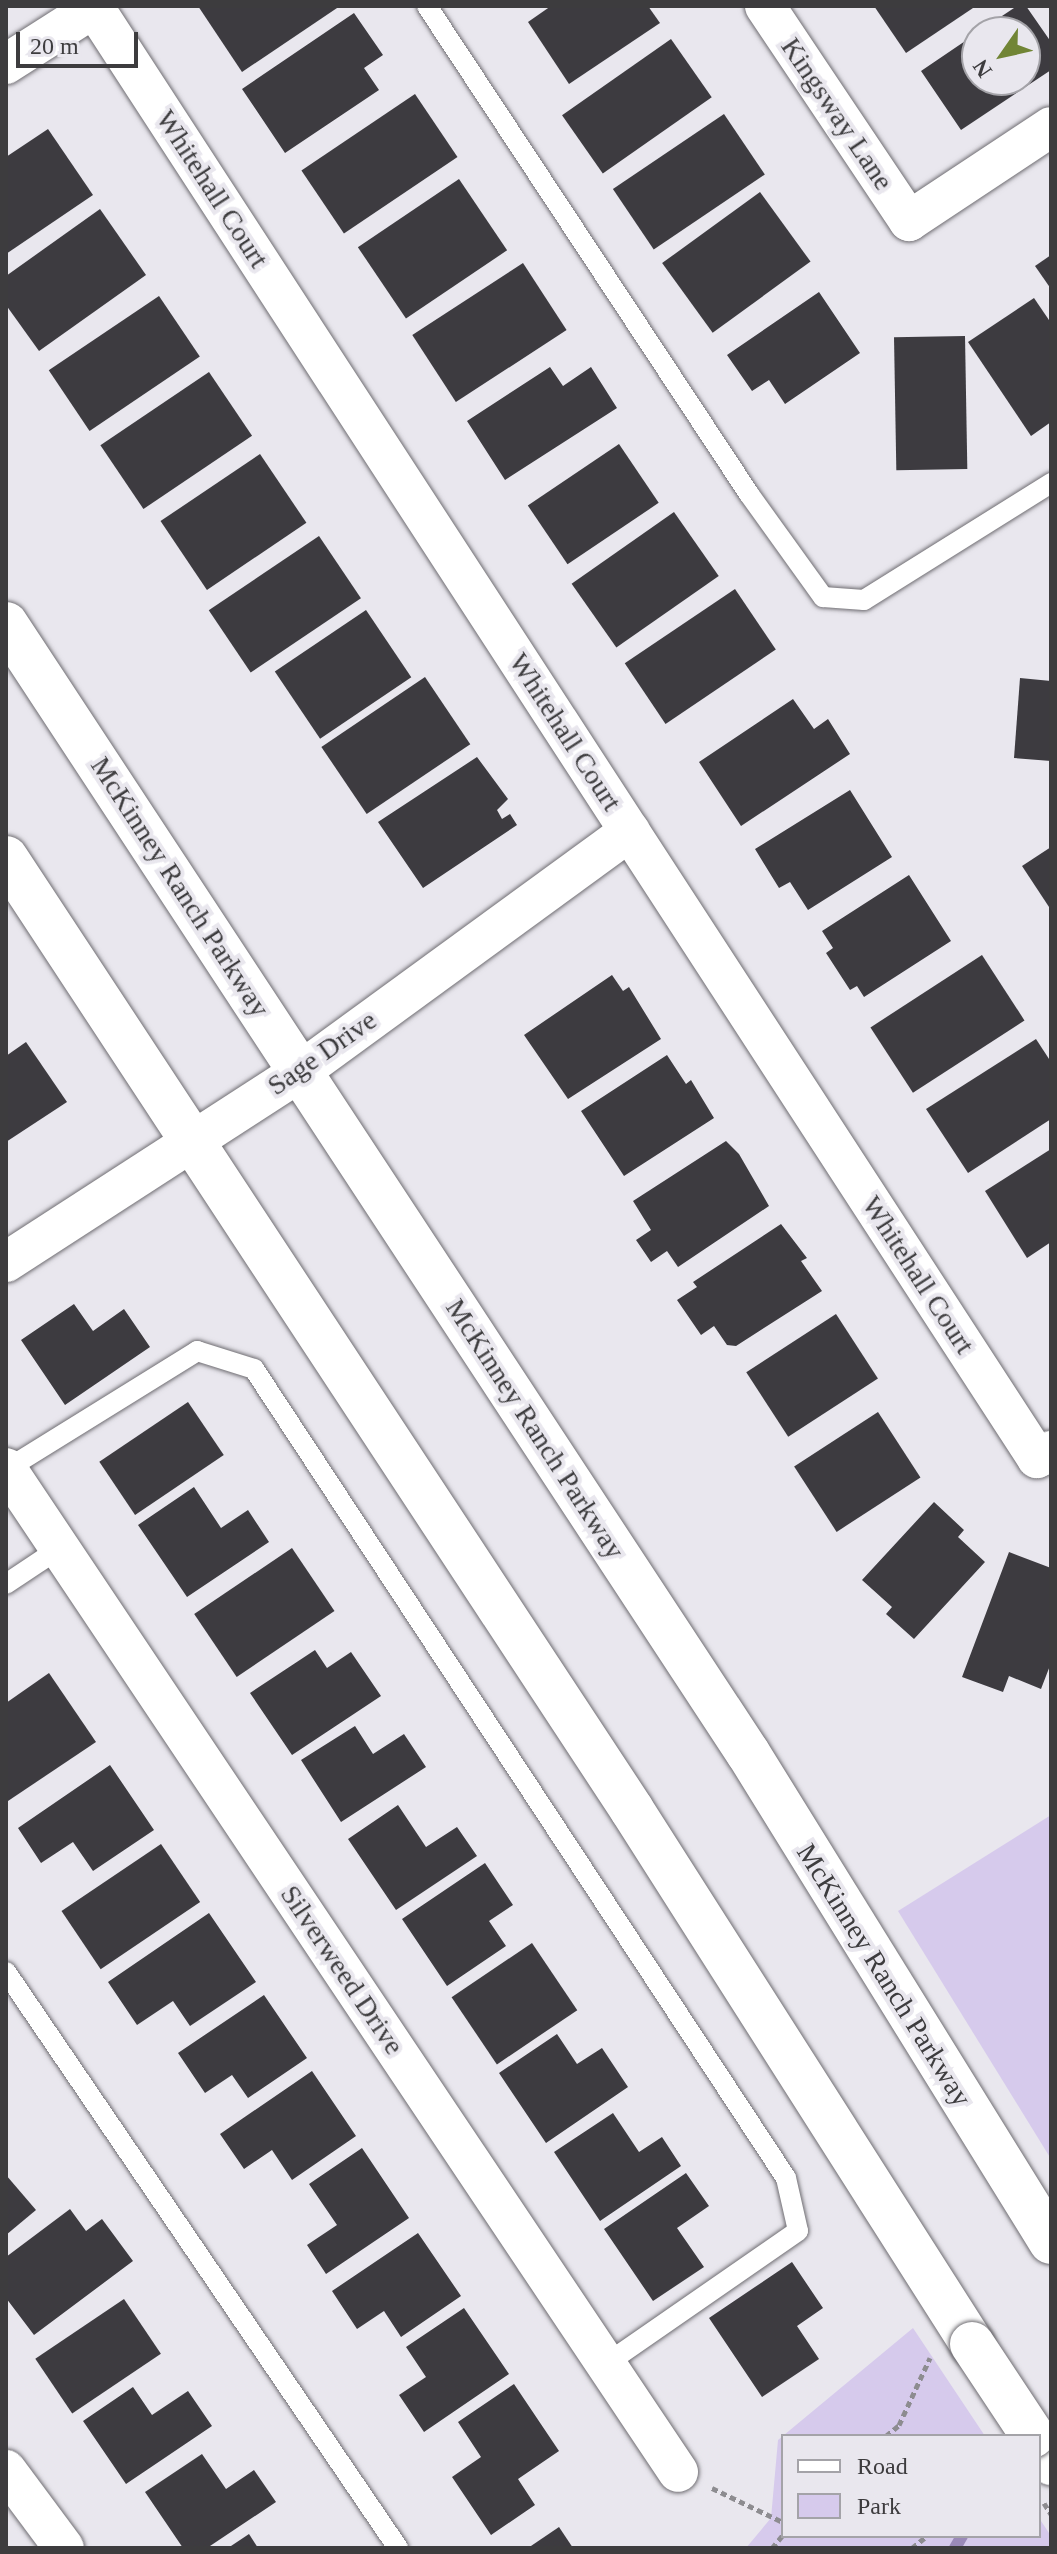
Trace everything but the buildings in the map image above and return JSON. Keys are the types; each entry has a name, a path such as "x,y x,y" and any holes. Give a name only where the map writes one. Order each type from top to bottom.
{"main road":[{"name":"McKinney Ranch Parkway","path":"6,624 748,1753 1051,2242"},
{"path":"6,858 632,1810 953,2347 1031,2434"}],"street":[{"name":"Kingsway Lane","path":"765,6 909,221 1051,127"},
{"path":"6,64 95,7"},
{"name":"Whitehall Court","path":"95,7 630,831 1044,1454"},
{"name":"Sage Drive","path":"6,1262 301,1071 630,831"},
{"name":"Silverweed Drive","path":"6,1469 678,2472"},
{"path":"6,2470 64,2548"}],"lane":[{"path":"427,6 740,481 823,597 864,600 1051,483"},
{"path":"6,1469 197,1351 254,1369 786,2178 798,2231 606,2364"},
{"path":"6,1584 60,1548"},
{"path":"6,1972 398,2548"}],"path":[{"path":"888,2434 899,2425 953,2347"},
{"path":"678,2472 781,2521"}],"green space":[{"path":"1051,1815 1051,2159 898,1911"},
{"path":"913,2328 984,2434 785,2434"},
{"path":"781,2438 781,2538 1041,2538 1041,2521 1051,2536 1051,2548 746,2548 771,2518 778,2440"}],"waterway":[{"path":"955,2548 961,2538"}]}
